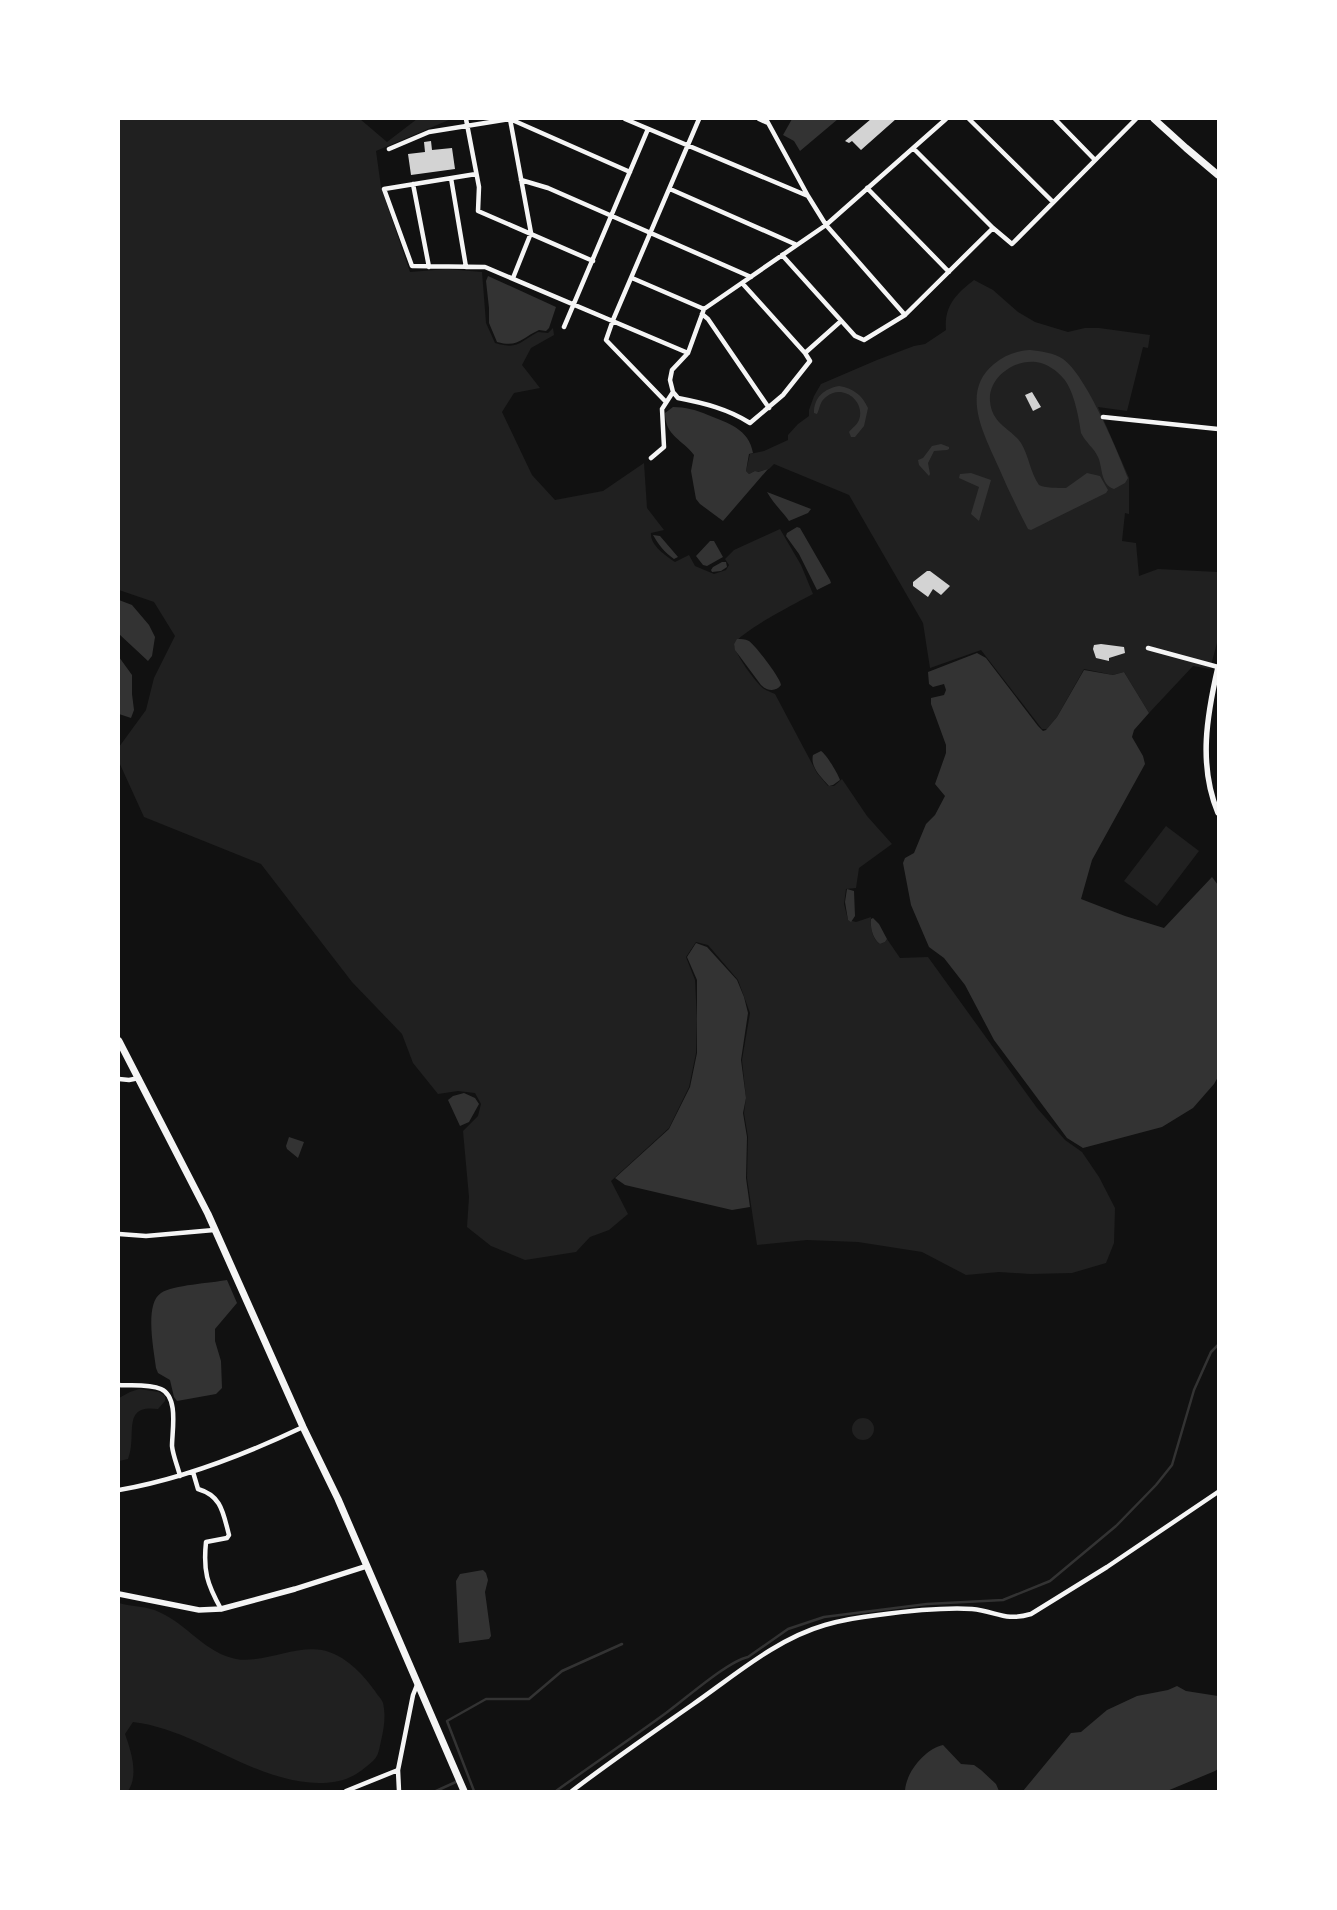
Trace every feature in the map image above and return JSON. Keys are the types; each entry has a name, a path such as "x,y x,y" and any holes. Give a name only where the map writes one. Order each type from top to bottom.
{"main road":[{"path":"1154,119 1218,175"},
{"path":"119,1041 214,1230 303,1427 338,1499 464,1791"}],"street":[{"path":"466,119 479,187 478,211 593,261"},
{"path":"510,119 531,233 512,278"},
{"path":"389,149 429,132 510,119 630,172"},
{"path":"625,119 808,196"},
{"path":"666,402 606,340 699,119"},
{"path":"758,119 767,121 826,225 905,315"},
{"path":"742,283 810,361 783,395 750,423 734,413 678,398 673,392 670,380 672,370 688,353 703,311 742,283 782,255 826,225 946,119"},
{"path":"969,119 1053,202"},
{"path":"1055,119 1095,160"},
{"path":"913,148 993,228 1012,244 1136,119"},
{"path":"564,327 648,129"},
{"path":"476,174 384,189 412,266 485,267 688,353"},
{"path":"451,178 466,267"},
{"path":"521,180 548,188 751,277"},
{"path":"413,184 429,266"},
{"path":"867,188 948,272"},
{"path":"670,189 797,245"},
{"path":"782,255 855,336 864,340 905,315 993,228"},
{"path":"632,278 703,311 769,408"},
{"path":"805,353 841,321"},
{"path":"651,458 664,447 662,408 673,392"},
{"path":"1103,417 1218,429"},
{"path":"1148,648 1218,667 1208,709 1206,734 1211,790 1218,813"},
{"path":"119,1078 129,1080 139,1078"},
{"path":"119,1234 146,1236 214,1230"},
{"path":"119,1385 161,1388 169,1396 174,1428 172,1447 180,1476"},
{"path":"119,1490 193,1472 246,1452 303,1427"},
{"path":"193,1472 198,1489 206,1492 217,1500 220,1505 229,1535 227,1538 206,1542 204,1564 207,1580 221,1609"},
{"path":"572,1791 610,1762 789,1640 824,1625 878,1615 943,1609 974,1609 1005,1617 1019,1618 1032,1614 1107,1567 1218,1492"},
{"path":"119,1594 199,1610 221,1609 295,1589 367,1566"},
{"path":"399,1791 398,1770 413,1695 417,1685"},
{"path":"346,1791 398,1770"}],"shaded area":[{"path":"119,119 360,119 387,142 417,119 451,119 376,151 381,187 410,272 447,269 482,272 486,323 495,343 509,346 518,344 538,332 548,333 553,328 554,335 531,348 522,365 540,388 514,393 502,412 532,475 555,500 603,491 644,463 647,508 664,530 651,533 653,542 675,562 689,555 695,566 714,574 726,570 729,565 725,559 734,550 780,529 801,565 813,594 758,624 734,644 746,668 764,689 775,694 817,773 828,786 834,786 842,779 867,816 892,844 859,868 856,888 846,889 844,904 848,920 856,922 871,917 871,928 877,942 880,944 887,939 900,958 928,957 1037,1108 1065,1140 1082,1152 1099,1177 1115,1208 1114,1243 1106,1263 1072,1273 1030,1274 999,1272 966,1275 922,1252 858,1242 807,1240 757,1245 747,1178 748,1137 744,1113 746,1098 742,1060 750,1013 738,980 708,945 696,942 686,957 695,980 697,1019 696,1053 689,1087 669,1128 611,1181 628,1214 609,1230 590,1237 576,1252 525,1260 491,1246 467,1227 469,1197 463,1131 478,1116 481,1104 475,1093 458,1091 438,1094 413,1063 402,1034 352,982 261,864 144,817 119,762 119,747 146,710 154,678 175,636 154,602 119,590"},
{"path":"792,119 838,119 800,151 794,141 783,135"},
{"path":"488,276 556,307 549,328 546,331 539,330 515,343 504,344 497,342 489,323 486,281"},
{"path":"974,280 993,290 1018,312 1035,322 1068,332 1085,328 1099,328 1150,335 1148,348 1143,347 1127,411 1098,407 1129,478 1129,514 1125,513 1122,541 1136,543 1139,576 1158,569 1218,572 1218,639 1210,669 1193,666 1149,713 1124,672 1113,675 1084,669 1057,717 1047,729 1042,729 981,650 930,668 923,623 849,495 774,464 769,469 749,474 746,471 750,454 764,451 788,440 788,435 809,416 814,396 821,384 877,360 914,346 925,344 946,330 947,314 952,301"},
{"path":"1030,350 1056,355 1072,368 1091,396 1128,478 1125,483 1114,489 1109,487 1104,480 1100,461 1081,433 1071,390 1058,373 1048,366 1036,362 1028,362 1011,367 993,385 990,393 991,409 998,421 1021,443 1039,485 1066,488 1087,473 1100,476 1108,490 1106,493 1031,530 1028,529 1020,513 987,441 978,413 977,400 978,387 984,375 994,364 1011,354"},
{"path":"839,386 849,388 856,393 863,399 868,408 864,426 855,437 851,437 849,432 858,422 860,413 859,406 851,396 839,392 832,393 822,401 817,414 814,413 814,407 818,398 829,389"},
{"path":"673,407 700,412 736,428 747,438 753,453 749,454 746,471 749,474 768,469 723,521 696,499 691,471 694,455 675,437 666,421 665,413"},
{"path":"941,444 949,447 949,449 934,451 928,463 929,476 919,465 918,460 923,458 932,446"},
{"path":"971,473 991,480 979,521 971,514 979,487 959,478 960,474"},
{"path":"767,492 811,509 808,513 789,521"},
{"path":"797,527 800,528 831,583 817,590 799,554 786,536 787,533"},
{"path":"653,535 660,536 678,557 674,559 668,554"},
{"path":"710,541 714,541 723,557 707,566 703,565 696,556"},
{"path":"726,562 727,567 721,571 712,572 713,567"},
{"path":"119,600 132,605 149,625 155,637 152,656 148,661 119,634"},
{"path":"737,639 749,641 757,649 780,682 781,685 777,689 766,689 761,685 735,650 734,644"},
{"path":"977,653 986,658 1043,731 1057,717 1084,670 1113,675 1124,672 1149,713 1134,730 1132,737 1143,756 1145,764 1092,860 1081,899 1125,916 1164,928 1212,877 1218,885 1218,1077 1193,1108 1162,1127 1083,1148 1067,1138 994,1040 965,985 944,958 929,947 911,905 903,863 905,858 914,853 926,824 935,815 945,796 935,784 946,753 946,745 931,704 931,698 944,695 946,690 944,684 933,687 929,684 928,672"},
{"path":"119,657 132,675 134,710 131,718 119,714"},
{"path":"821,751 835,769 840,780 833,785 829,786 813,764 813,755"},
{"path":"1166,826 1199,851 1157,906 1124,881"},
{"path":"847,889 854,891 855,916 851,922 848,920 845,902"},
{"path":"873,918 879,924 887,939 880,944 872,930 871,919"},
{"path":"696,943 707,947 737,980 748,1013 741,1060 746,1098 743,1113 747,1137 746,1178 750,1207 732,1210 625,1185 615,1178 669,1129 690,1087 697,1053 697,980 687,957"},
{"path":"464,1093 475,1098 479,1104 469,1122 460,1126 448,1100 453,1096"},
{"path":"289,1137 304,1142 298,1158 287,1149"},
{"path":"227,1280 237,1303 215,1329 215,1341 221,1361 222,1388 216,1394 177,1401 174,1397 170,1380 158,1373 156,1368 151,1317 156,1299 161,1293 174,1288"},
{"path":"139,1389 159,1392 165,1396 165,1401 158,1409 139,1411 134,1417 131,1450 128,1459 119,1461 119,1398"},
{"path":"859,1418 867,1418 874,1425 874,1433 867,1440 859,1440 852,1433 852,1425"},
{"path":"483,1570 488,1580 485,1592 491,1636 489,1639 459,1643 456,1581 460,1574"},
{"path":"119,1603 159,1612 169,1617 205,1645 225,1656 236,1659 256,1659 312,1649 330,1652 345,1660 359,1671 382,1702 384,1727 379,1749 373,1761 348,1778 335,1782 319,1783 294,1780 248,1765 180,1735 157,1727 133,1722 125,1734 133,1763 133,1778 128,1791 119,1791"},
{"path":"1177,1686 1186,1691 1218,1696 1218,1769 1167,1791 1023,1791 1071,1733 1081,1732 1107,1710 1137,1696 1168,1690"},
{"path":"943,1745 961,1764 974,1765 981,1770 996,1784 999,1791 905,1791 909,1776 918,1762 930,1751"}],"building":[{"path":"871,119 896,119 861,150 852,141 849,143 845,141"},
{"path":"431,141 432,150 452,148 455,169 411,175 408,154 425,152 424,142"},
{"path":"1032,392 1041,407 1033,411 1025,395"},
{"path":"927,571 930,571 950,586 941,595 933,589 928,597 913,586 913,582"},
{"path":"1094,645 1124,647 1125,653 1109,658 1109,661 1096,658 1093,649"}],"waterway":[{"path":"556,1791 666,1713 718,1673 739,1660 748,1657 788,1629 824,1617 927,1604 1003,1600 1050,1581 1116,1526 1156,1485 1172,1465 1194,1390 1211,1352 1218,1345"},
{"path":"474,1791 447,1721 486,1699 529,1699 562,1671 622,1644"},
{"path":"436,1791 458,1781"}]}
